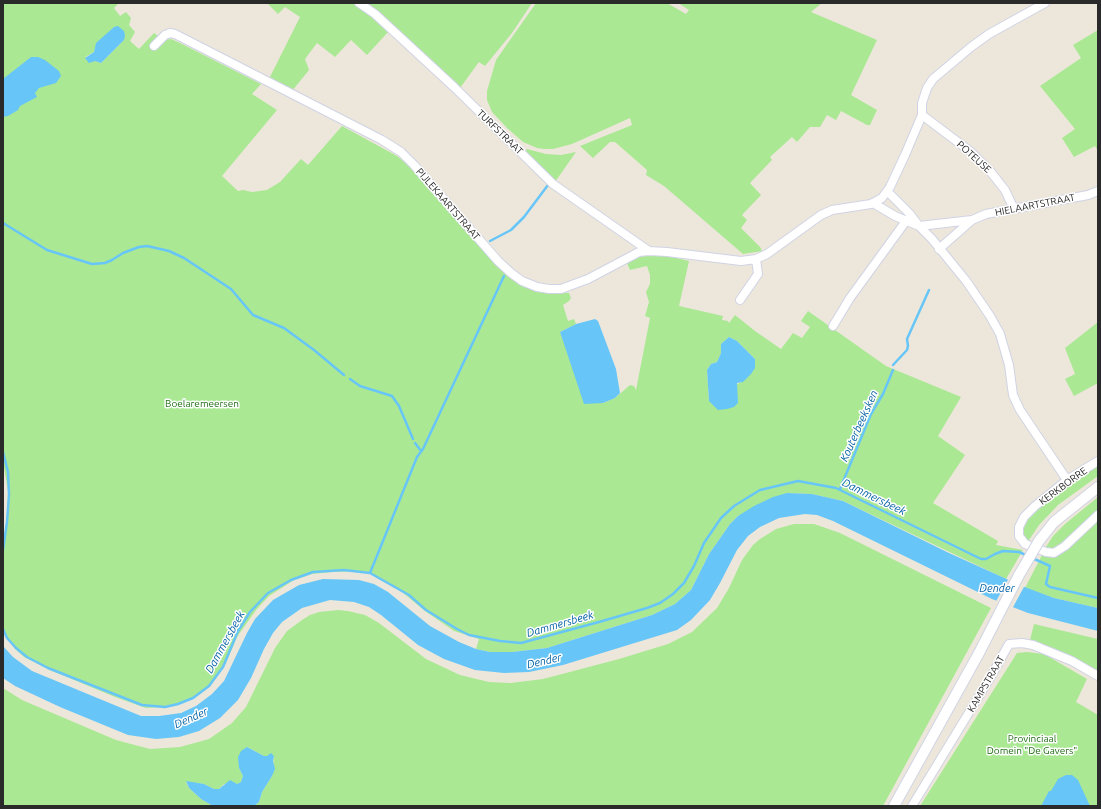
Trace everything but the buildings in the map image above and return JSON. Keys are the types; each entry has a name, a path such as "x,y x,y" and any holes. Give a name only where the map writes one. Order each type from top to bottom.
{"street":[{"name":"TURFSTRAAT","path":"359,3 375,14 454,87 553,184 649,251"},
{"path":"873,203 882,198 887,191 905,155 922,115 922,103 927,88 933,79 989,34 1045,3"},
{"name":"PIJLEKAARTSTRAAT","path":"154,46 165,34 175,34 382,140 401,152 414,165 498,261 522,281 537,287 561,289 574,285 639,252 649,251 741,261 756,259 767,254 821,215 832,210 873,203"},
{"name":"POTEUSE","path":"922,115 971,152 985,166 1006,190 1014,209"},
{"name":"HIELAARTSTRAAT","path":"887,191 909,213 939,249 972,220"},
{"name":"HIELAARTSTRAAT","path":"873,203 895,216 919,226 972,220 986,214 1088,195 1098,191"},
{"path":"833,326 850,298 906,221"},
{"path":"939,249 967,282 994,322 1000,334 1009,365 1013,395 1020,410 1067,480"},
{"path":"740,300 758,274 756,259"},
{"name":"KERKBORRE","path":"1098,461 1067,480 1024,517 1019,528 1019,536 1025,544 1046,552 1054,553 1065,546 1098,514"},
{"name":"KAMPSTRAAT","path":"894,806 1039,541 1054,522 1098,488"},
{"name":"KAMPSTRAAT","path":"912,806 977,700 1009,644 1022,643 1033,645 1072,661 1098,676"}],"green space":[{"name":"Boelaremeersen","path":"3,3 119,3 114,8 120,16 126,12 131,18 129,25 135,32 130,41 139,49 154,33 164,40 171,39 180,43 261,84 252,94 277,110 222,176 238,191 243,190 252,192 267,190 280,182 301,159 308,165 342,126 397,156 414,170 501,269 518,284 536,291 569,293 571,298 563,305 568,321 574,319 576,324 560,332 569,356 603,403 615,398 630,385 634,386 636,390 650,318 645,316 649,302 646,292 650,284 650,275 647,266 630,270 627,263 635,258 652,255 664,255 689,261 679,306 723,316 722,320 728,321 729,323 735,315 781,349 793,333 802,338 810,327 801,321 808,311 886,366 961,397 938,436 965,455 933,503 998,541 996,545 1023,550 1006,579 843,501 812,494 787,493 738,516 730,524 709,554 691,590 675,604 652,615 547,648 512,652 490,652 476,649 479,639 454,631 425,611 396,587 373,574 364,571 312,574 294,580 269,596 256,610 237,637 226,663 211,685 197,696 175,706 146,708 50,670 24,657 15,649 3,631 3,542 7,519 8,491 3,462","holes":["114,27 124,40 101,63 85,57 94,52 95,48","729,337 737,341 755,359 741,382 709,401 707,370 711,364 717,362 721,353 721,344"]},
{"path":"267,3 353,3 369,13 389,31 367,55 351,40 335,57 317,43 305,59 309,70 292,91 269,79 300,17 285,7 278,14"},
{"path":"364,3 532,3 512,33 485,66 479,62 460,88"},
{"path":"536,3 667,3 686,14 689,10 678,3 822,3 811,12 877,40 851,95 877,110 870,125 867,125 841,111 836,120 827,115 820,127 810,127 797,142 792,137 770,157 772,160 750,183 761,195 742,215 747,220 741,228 760,247 762,251 743,254 664,186 646,175 647,170 615,142 610,142 593,158 580,146 632,125 630,118 572,144 553,149 544,149 537,148 523,142 492,112 487,100 487,91 496,60"},
{"path":"1098,30 1098,151 1095,146 1074,157 1062,138 1075,129 1040,86 1081,58 1073,45"},
{"path":"527,149 546,154 561,155 576,152 555,182 525,151"},
{"path":"1098,322 1098,383 1074,396 1065,379 1075,374 1065,348"},
{"path":"1098,466 1098,476 1058,505 1039,525 1027,543 1023,537 1023,528 1028,519 1049,499"},
{"path":"1098,497 1098,511 1069,541 1054,551 1044,550 1053,536 1065,524"},
{"path":"1098,516 1098,608 1054,598 1025,588 1043,553 1051,554"},
{"path":"794,524 814,524 840,533 991,608 883,806 254,806 259,802 262,792 272,776 274,756 264,756 247,747 239,768 243,776 241,782 237,784 224,784 219,789 214,789 204,784 186,782 189,788 201,799 213,806 3,806 3,688 22,700 116,740 150,749 180,747 209,739 232,723 246,707 275,648 287,631 310,615 319,612 338,610 365,615 379,623 426,659 460,675 489,682 511,683 543,679 619,659 668,644 692,632 717,608 729,588 742,560 753,545 776,529"},
{"path":"1034,624 1098,639 1098,673 1058,651 1030,640"},
{"name":"Provinciaal Domein \"De Gavers\"","path":"1027,652 1044,654 1087,679 1076,702 1098,715 1098,806 920,806 1017,653"}],"water":[{"path":"118,26 124,31 124,40 101,63 95,61 89,63 85,58 94,52 96,43 114,27"},
{"path":"31,57 38,57 45,60 59,71 61,76 56,83 39,88 35,93 37,97 20,106 18,110 8,116 3,117 3,79"},
{"path":"595,319 598,321 616,369 620,393 615,398 603,403 584,404 560,332 576,324"},
{"path":"729,337 737,341 755,359 755,368 743,382 737,383 738,403 734,407 718,410 709,401 707,370 711,364 717,362 721,353 721,344"},
{"name":"Dender","path":"787,493 812,494 843,501 949,553 1022,586 1054,598 1098,608 1098,631 1028,613 992,599 833,521 817,515 805,514 779,518 760,527 748,536 737,550 710,600 691,620 677,630 563,665 529,672 504,673 475,670 444,659 418,645 369,607 354,602 330,600 302,608 282,622 273,633 251,678 238,700 220,718 199,731 179,737 156,739 128,735 60,707 15,686 3,678 3,646 13,657 32,671 141,716 159,716 181,713 196,706 212,694 224,681 255,619 273,600 299,585 323,579 359,580 374,584 388,592 430,626 459,642 476,649 490,652 512,652 547,648 652,615 675,604 691,590 709,554 730,524 738,516 773,497"},
{"path":"247,747 264,756 271,753 274,756 273,761 275,769 262,792 259,802 254,806 213,806 201,799 189,788 186,781 204,784 214,789 219,789 230,780 237,784 241,782 243,776 239,768 238,757 241,751"},
{"path":"1066,775 1072,775 1078,780 1090,806 1041,806 1049,791 1051,791 1058,779"}],"pier":[{"path":"1009,578 1025,585 1012,609 995,603"}],"waterway":[{"path":"490,241 511,230 524,217 548,185"},
{"path":"3,223 47,250 92,264 105,263 123,253 139,247 147,246 169,251 184,258 231,289 253,315 284,328 344,375"},
{"path":"370,573 417,457 423,449 504,276"},
{"name":"Kouterbeeksken","path":"893,365 907,350 907,339 929,290"},
{"name":"Kouterbeeksken","path":"840,489 871,414 883,394 893,370"},
{"path":"350,379 360,386 392,396 399,406 413,439"},
{"path":"415,443 421,451"},
{"name":"Dammersbeek","path":"3,452 8,472 9,495 3,550"},
{"name":"Dammersbeek","path":"3,629 7,638 16,648 27,657 48,668 142,705 165,707 193,698 209,686 223,667 238,631 250,612 268,593 291,580 313,572 344,570 370,573 409,595 426,610 469,635 500,641 521,643 599,622 660,603 673,594 684,583 694,566 704,543 721,518 734,506 760,490 798,481 836,488 981,559 986,559 1003,551 1019,552 1028,556"},
{"name":"Dammersbeek","path":"1032,558 1050,566 1046,584 1050,587 1098,598"}]}
